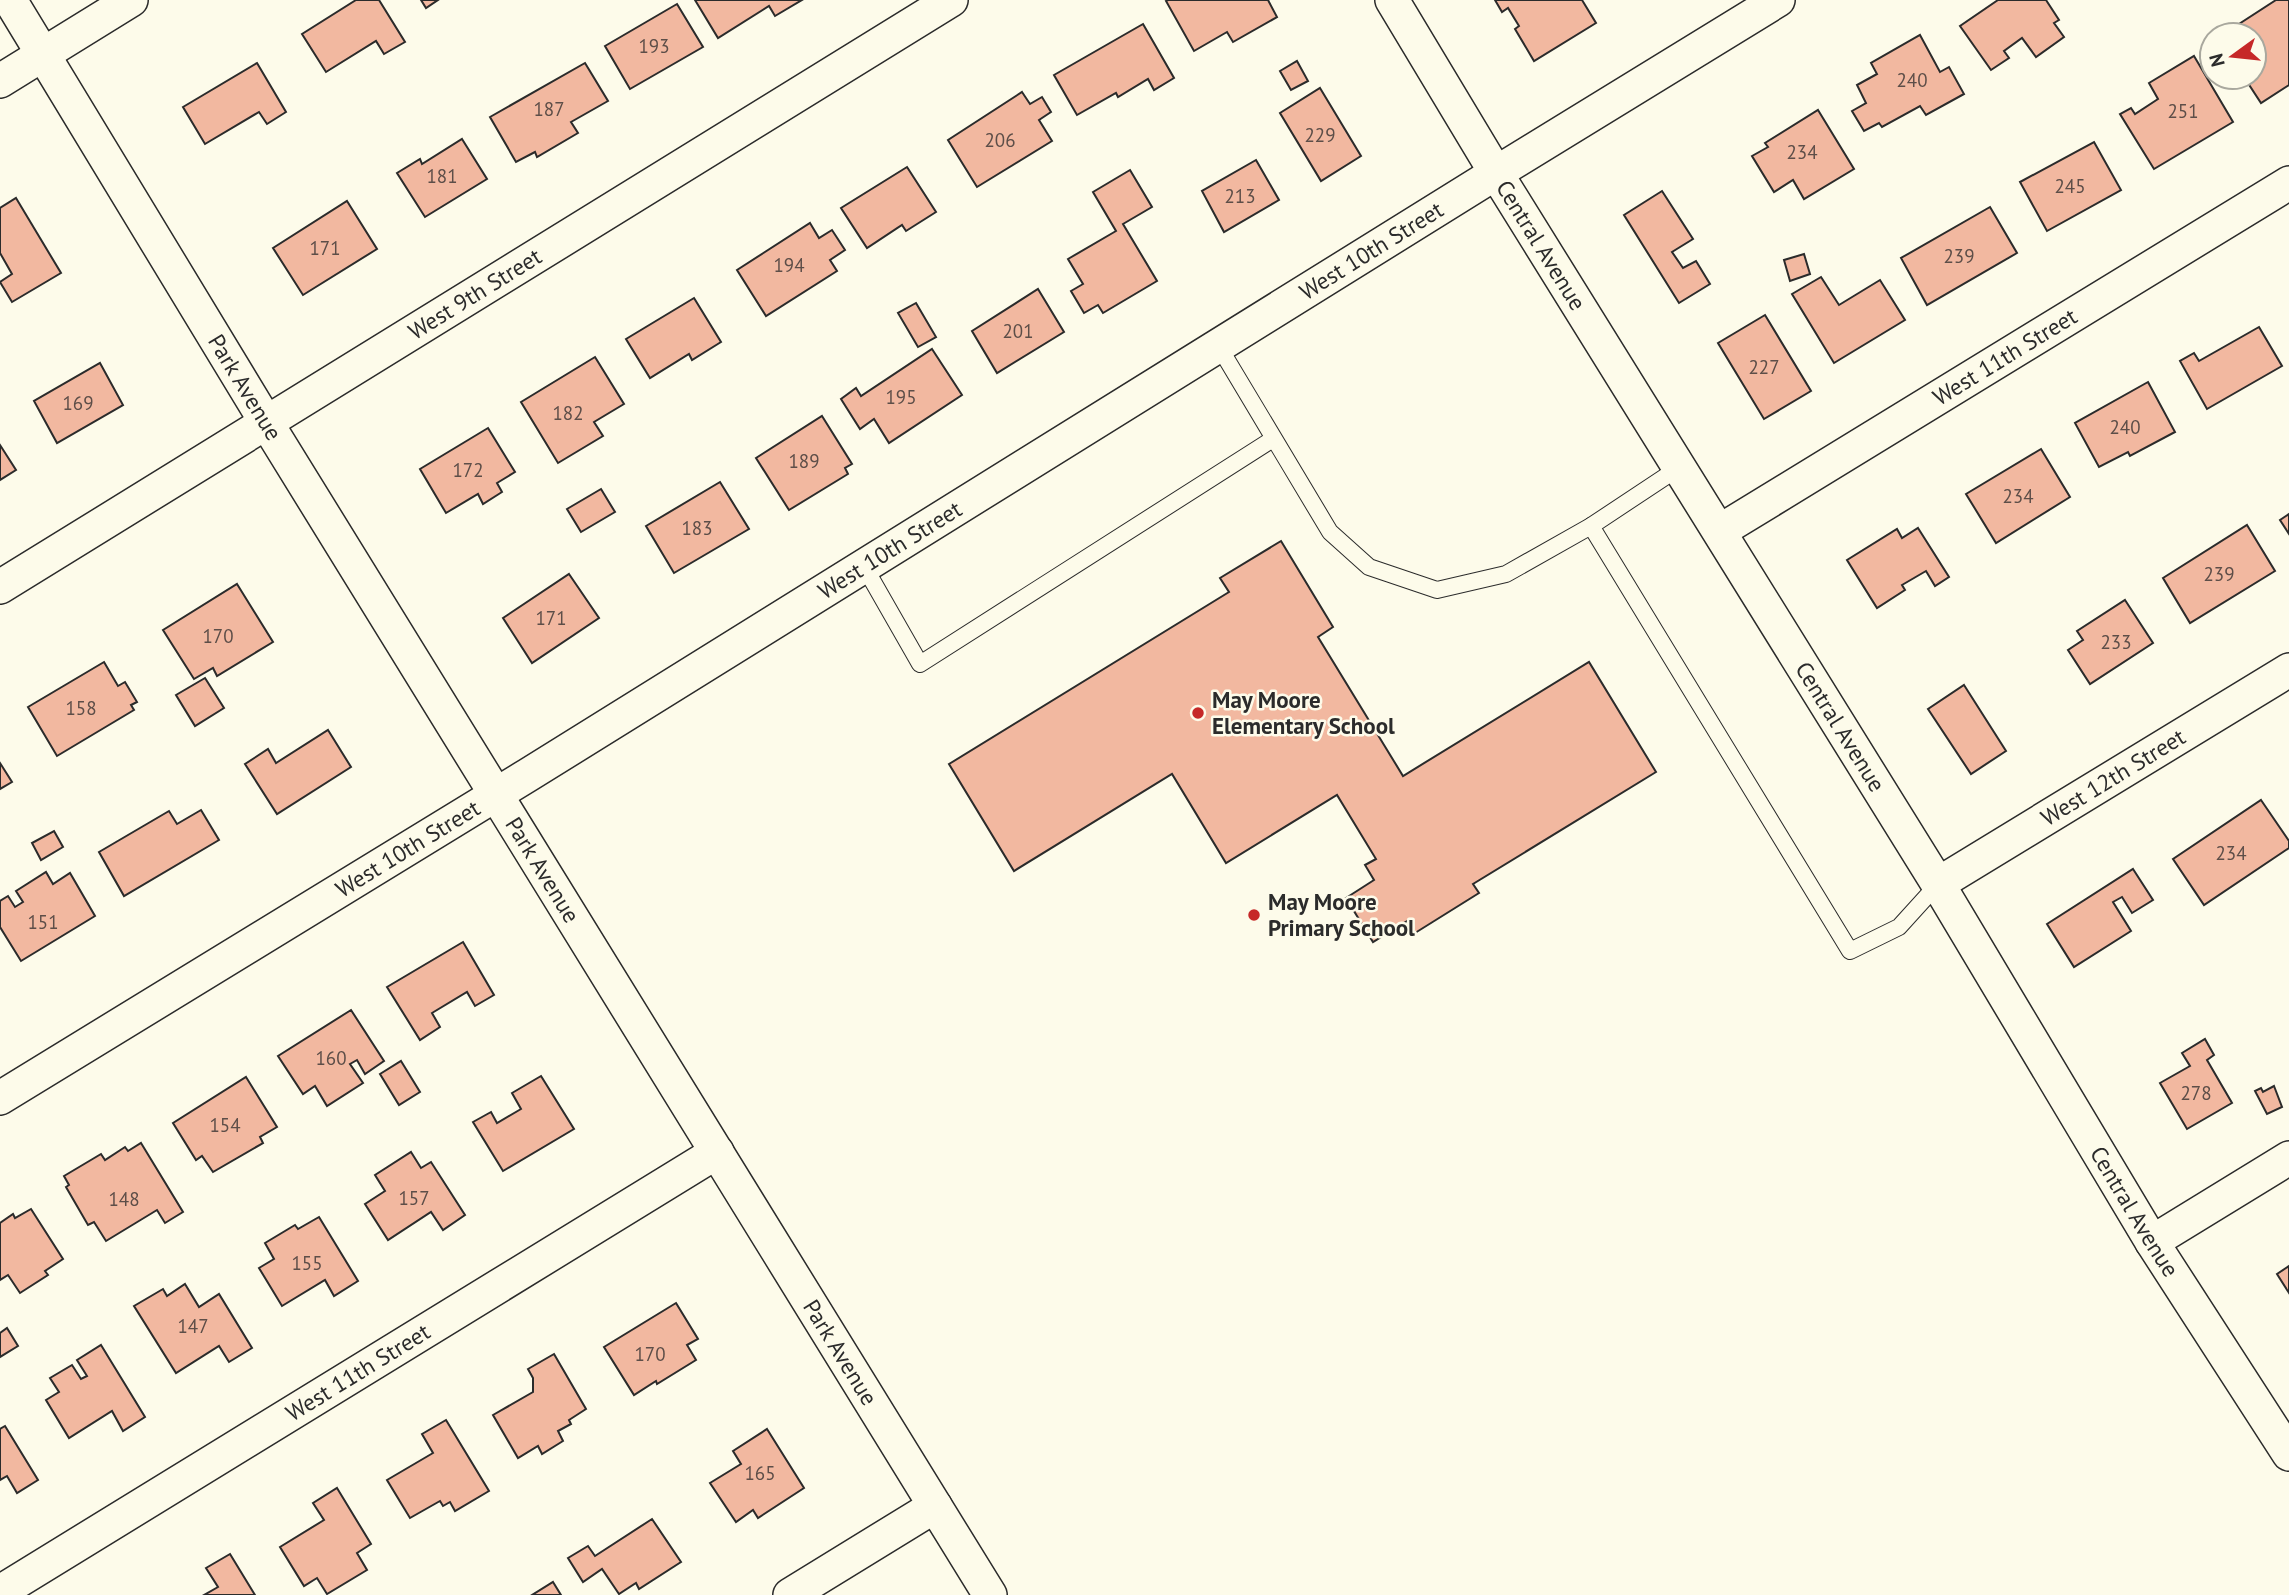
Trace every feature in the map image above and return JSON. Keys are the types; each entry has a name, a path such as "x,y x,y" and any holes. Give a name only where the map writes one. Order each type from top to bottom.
{"street":[{"name":"Park Avenue","path":"10,0 495,795 990,1595"},
{"path":"0,81 131,0"},
{"name":"West 9th Street","path":"0,587 951,0"},
{"name":"Central Avenue","path":"1392,0 1496,173 1938,884 2152,1242 2289,1454"},
{"name":"West 10th Street","path":"0,1098 495,795 1778,0"},
{"name":"West 11th Street","path":"1720,531 2289,183"},
{"name":"West 12th Street","path":"1938,884 2289,670"},
{"name":"West 11th Street","path":"0,1592 717,1152"},
{"path":"2152,1242 2289,1158"},
{"path":"790,1595 935,1506"}],"lane":[{"path":"1218,345 1330,532 1369,568 1437,590 1506,574 1591,526 1680,467"},
{"path":"864,566 920,664 1273,439"},
{"path":"1591,526 1850,951 1899,927 1938,884"}],"building":[{"path":"356,0 379,0 405,42 384,54 376,41 326,72 302,34"},
{"path":"421,0 438,0 426,8"},
{"path":"695,0 802,0 775,16 769,6 718,38"},
{"path":"1268,0 1277,17 1233,42 1227,32 1194,51 1166,1"},
{"path":"1495,0 1582,0 1596,23 1534,61 1515,29 1519,26 1508,8 1502,12"},
{"path":"1998,0 2046,0 2059,20 2054,23 2064,37 2036,57 2022,38 2004,51 2009,58 1991,70 1960,26"},
{"path":"2276,0 2289,0 2289,85 2261,103 2253,91 2268,91 2268,21 2244,21"},
{"path":"677,4 703,47 630,89 605,46"},
{"path":"1143,24 1174,78 1154,90 1148,79 1118,97 1116,93 1077,115 1054,75"},
{"path":"1920,35 1940,72 1949,67 1964,94 1926,115 1920,106 1882,127 1879,123 1864,131 1852,111 1866,103 1857,85 1877,74 1871,63"},
{"path":"2194,56 2198,63 2198,91 2215,91 2233,122 2154,169 2120,114 2131,108 2135,114 2158,99 2149,83"},
{"path":"1297,61 1308,81 1291,90 1280,71"},
{"path":"257,63 286,112 267,124 259,112 205,144 183,107"},
{"path":"585,63 608,101 571,122 578,133 537,157 535,152 516,162 490,117"},
{"path":"1320,88 1361,156 1321,181 1280,113"},
{"path":"1022,92 1030,104 1042,97 1051,112 1039,120 1052,141 977,187 948,140"},
{"path":"1818,110 1854,169 1804,199 1793,180 1774,192 1752,156 1768,147 1765,143"},
{"path":"462,139 487,179 425,217 397,173 420,159 422,164"},
{"path":"2094,142 2121,190 2047,231 2020,182"},
{"path":"1256,160 1279,200 1224,232 1202,191"},
{"path":"907,167 936,212 906,231 902,225 867,248 841,208"},
{"path":"1130,170 1152,207 1123,224 1157,281 1103,313 1098,305 1084,313 1071,291 1083,284 1068,259 1116,231 1093,192"},
{"path":"1662,191 1693,239 1672,252 1683,268 1696,261 1710,284 1679,303 1624,215"},
{"path":"16,198 61,273 12,302 0,282 12,274 0,253 0,208"},
{"path":"347,201 377,249 303,295 273,248"},
{"path":"1990,207 2017,253 1927,305 1901,258"},
{"path":"810,223 819,238 832,230 845,250 830,260 837,271 766,316 737,270"},
{"path":"1804,254 1810,274 1790,281 1784,260"},
{"path":"1821,277 1839,305 1880,280 1905,320 1834,363 1792,294"},
{"path":"1038,289 1064,332 997,373 972,331"},
{"path":"694,298 721,342 692,360 689,354 650,378 626,339"},
{"path":"916,303 936,337 918,347 898,313"},
{"path":"1765,315 1811,391 1764,419 1718,343"},
{"path":"2259,327 2282,366 2207,409 2180,361 2194,353 2199,361"},
{"path":"932,349 962,395 889,443 874,419 860,429 841,399 856,388 861,396"},
{"path":"595,357 624,404 594,422 603,436 558,463 521,402"},
{"path":"100,363 123,405 57,443 34,401"},
{"path":"2148,382 2175,432 2130,456 2128,452 2099,467 2075,423"},
{"path":"822,416 852,464 845,468 848,474 789,510 756,458"},
{"path":"488,428 515,472 497,483 502,492 483,504 478,494 446,513 420,469"},
{"path":"0,445 16,470 0,480"},
{"path":"2041,449 2070,497 1996,543 1966,494"},
{"path":"720,482 749,529 674,573 646,526"},
{"path":"601,489 615,512 581,532 567,509"},
{"path":"2289,514 2289,534 2280,520"},
{"path":"2247,525 2275,571 2190,623 2163,578"},
{"path":"1918,528 1949,577 1935,586 1926,571 1902,585 1905,590 1877,608 1847,560 1897,529 1902,538"},
{"name":"May Moore Elementary School","path":"1281,541 1333,627 1318,637 1403,776 1589,662 1656,772 1473,884 1479,893 1415,933 1407,921 1373,942 1346,898 1374,880 1365,865 1376,859 1337,795 1226,863 1172,774 1014,871 949,764 1229,592 1220,578"},
{"path":"569,574 599,618 532,663 503,618"},
{"path":"237,584 273,642 217,676 213,668 194,679 163,630"},
{"path":"2125,600 2153,643 2090,684 2068,650 2083,640 2077,631"},
{"path":"104,662 118,686 125,682 137,702 131,705 134,710 57,756 28,707"},
{"path":"205,678 224,708 195,726 176,695"},
{"path":"1964,685 2006,751 1971,774 1928,709"},
{"path":"328,730 351,767 277,814 245,764 268,749 276,763"},
{"path":"0,763 12,782 0,789"},
{"path":"2261,800 2289,841 2289,848 2204,905 2173,859"},
{"path":"201,810 219,840 124,896 99,852 169,811 177,824"},
{"path":"54,831 63,847 41,860 32,843"},
{"path":"2133,869 2153,900 2132,913 2122,897 2113,902 2131,931 2074,967 2047,924"},
{"path":"46,872 53,884 70,873 95,916 21,961 0,927 0,901 8,896 15,907 23,902 16,891"},
{"path":"463,942 494,995 475,1006 467,992 432,1013 440,1027 420,1040 387,987"},
{"path":"351,1010 384,1061 365,1074 357,1060 350,1064 363,1083 327,1106 315,1086 303,1094 278,1056"},
{"path":"2205,1039 2214,1055 2207,1060 2232,1103 2187,1129 2160,1083 2190,1066 2182,1053"},
{"path":"401,1061 420,1092 399,1105 380,1074"},
{"path":"541,1076 574,1129 503,1171 473,1122 491,1112 497,1123 521,1109 512,1093"},
{"path":"246,1077 277,1127 260,1137 263,1143 213,1172 202,1156 196,1160 173,1123"},
{"path":"2274,1086 2282,1107 2267,1114 2255,1091 2261,1088 2263,1092"},
{"path":"141,1143 183,1212 165,1223 157,1210 106,1241 94,1222 88,1225 66,1187 69,1185 64,1176 101,1154 105,1160 125,1147 128,1151"},
{"path":"411,1152 421,1168 431,1162 465,1215 443,1230 431,1212 388,1240 365,1204 385,1191 375,1175"},
{"path":"31,1209 63,1259 45,1271 48,1275 20,1293 8,1275 0,1280 0,1223 13,1214 15,1218"},
{"path":"319,1217 358,1281 334,1296 325,1280 282,1306 259,1268 274,1259 265,1243 295,1225 298,1229"},
{"path":"2289,1266 2289,1293 2277,1274"},
{"path":"185,1284 199,1307 219,1294 252,1348 229,1362 219,1346 176,1373 134,1306 163,1289 167,1296"},
{"path":"676,1303 698,1339 687,1345 696,1360 634,1395 604,1347"},
{"path":"7,1328 18,1346 0,1357 0,1333"},
{"path":"101,1345 145,1417 123,1431 112,1411 69,1438 46,1400 59,1392 50,1378 72,1365 81,1379 87,1376 77,1360"},
{"path":"554,1354 586,1409 569,1420 571,1424 558,1431 563,1441 542,1454 538,1446 518,1458 493,1415 533,1392 533,1378 528,1369"},
{"path":"446,1420 489,1491 455,1511 450,1502 443,1506 440,1501 410,1518 387,1480 433,1453 422,1434"},
{"path":"5,1426 38,1480 17,1493 7,1476 0,1480 0,1429"},
{"path":"767,1429 804,1488 758,1518 753,1510 736,1522 710,1483 741,1464 733,1451"},
{"path":"337,1488 371,1544 357,1553 367,1570 327,1594 317,1578 304,1586 280,1547 324,1520 313,1503"},
{"path":"652,1519 681,1562 639,1589 636,1583 619,1594 602,1569 583,1582 568,1558 588,1546 595,1556"},
{"path":"230,1554 255,1595 204,1595 218,1587 206,1568"},
{"path":"553,1582 561,1595 532,1595"}],"place":[{"name":"May Moore Elementary School","path":"1198,713"},
{"name":"May Moore Primary School","path":"1254,915"}]}
